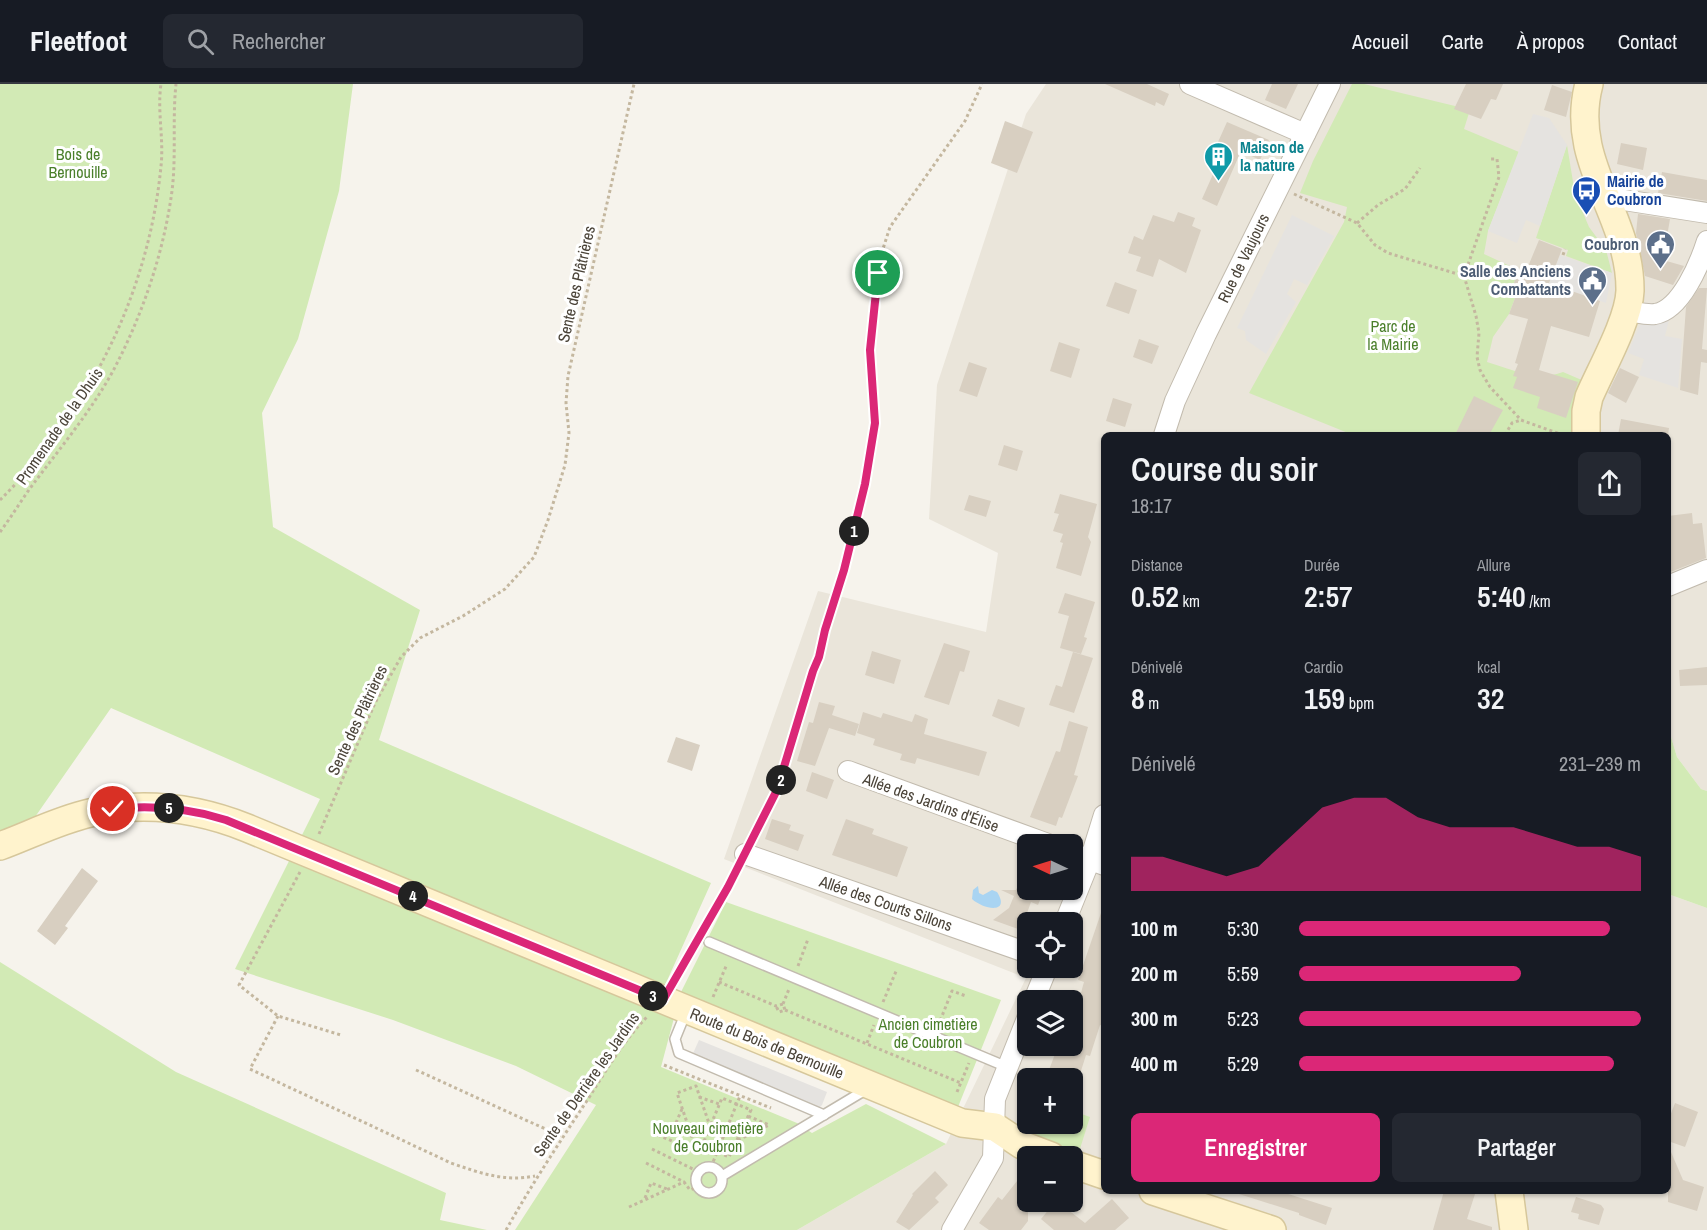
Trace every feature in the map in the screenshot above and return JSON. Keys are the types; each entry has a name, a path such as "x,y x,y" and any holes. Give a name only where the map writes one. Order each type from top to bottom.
{"street":[{"path":"1190,84 1305,134"},
{"name":"Rue de Vaujours","path":"1165,432 1175,401 1206,334 1330,84"},
{"path":"1586,432 1589,397 1627,311 1630,291 1629,261 1590,160 1584,117 1589,84"},
{"path":"1605,197 1707,213"},
{"path":"1627,311 1655,314 1675,303 1701,261 1707,241"},
{"path":"1671,585 1707,570"},
{"name":"Allée des Jardins d'Élise","path":"848,771 1021,834"},
{"name":"Route du Bois de Bernouille","path":"0,846 90,813 132,807 192,810 218,817 962,1123 995,1127"},
{"path":"1069,912 1101,824"},
{"name":"Allée des Courts Sillons","path":"745,854 1017,949"},
{"path":"956,1228 993,1158 995,1099 1017,1043"},
{"path":"995,1127 1025,1146"},
{"path":"1083,1167 1101,1173"},
{"path":"1173,1194 1199,1198 1272,1230"},
{"path":"1509,1194 1514,1230"}],"lane":[{"path":"709,942 1007,1067"},
{"path":"675,1005 675,1039 679,1053 824,1115"},
{"path":"722,1176 871,1086"},
{"path":"711,1167 718,1170 722,1176 722,1184 713,1193 705,1192 698,1187 696,1179 699,1172 711,1167"}],"path":[{"name":"Promenade de la Dhuis","path":"0,500 28,472 92,382 114,341 134,293 153,223 162,164 159,98 161,84"},
{"name":"Promenade de la Dhuis","path":"0,532 81,420 112,372 144,300 164,234 172,198 175,167 176,84"},
{"name":"Sente des Plâtrières","path":"341,1035 278,1016 239,985 309,855 375,703 401,657 420,638 463,616 505,589 526,568 540,543 565,465 570,433 566,403 568,376 634,84"},
{"name":"Sente de Derrière les Jardins","path":"506,1230 537,1176 636,1028 675,1005 777,790 819,657 865,484 875,423 870,350 873,308 882,252 890,227 960,129 982,84"},
{"path":"1490,159 1497,159 1499,177 1464,276 1476,315 1479,333 1477,357 1480,370 1490,387 1521,420 1555,432"},
{"path":"1357,223 1378,205 1405,189 1420,168"},
{"path":"1278,188 1357,223 1375,245 1388,253 1464,276"},
{"path":"1563,255 1565,249"},
{"path":"1507,432 1512,423 1521,420"},
{"path":"794,977 808,939"},
{"path":"712,1001 732,951"},
{"path":"867,1042 897,969"},
{"path":"718,982 776,1006 783,1004 785,1010"},
{"path":"934,1036 952,991 966,996"},
{"path":"776,1006 779,1012"},
{"path":"775,1021 779,1012 785,1010 867,1042 961,1083"},
{"path":"278,1016 249,1069 451,1163 482,1174 516,1180 537,1176"},
{"path":"957,1092 974,1052"},
{"path":"664,1065 809,1124"},
{"path":"416,1070 563,1137"},
{"path":"696,1149 677,1093 696,1086 711,1126"},
{"path":"711,1167 740,1096"},
{"path":"699,1097 719,1104"},
{"path":"658,1135 693,1150 702,1146 722,1098 751,1110 729,1157 702,1146"},
{"path":"682,1108 675,1125 690,1131"},
{"path":"736,1141 769,1125 747,1116"},
{"path":"652,1149 699,1172"},
{"path":"646,1163 684,1182 690,1190 698,1187"},
{"path":"629,1207 684,1182"},
{"path":"644,1200 651,1183 667,1190"}],"shaded area":[{"path":"1046,84 1707,84 1707,791 1701,789 1677,757 1671,737 1671,432 1101,432 1101,1194 1671,1194 1671,895 1707,908 1707,1230 797,1230 946,1144 1017,997 1017,1056 1083,1056 1083,990 1020,990 1026,978 1083,978 1083,912 1017,912 1017,974 724,859 818,591 986,632 998,553 929,519 937,385 1026,114"},
{"path":"1533,114 1549,118 1567,145 1540,226 1526,220 1517,243 1488,231"},
{"path":"1292,215 1334,236 1307,285 1294,279 1287,294 1296,302 1266,354 1246,340 1245,331 1237,328"},
{"path":"1560,255 1612,273 1606,303 1573,292 1545,293"},
{"path":"1670,316 1665,336 1682,339 1678,388 1639,375 1644,359 1628,353 1640,325"},
{"path":"699,1040 827,1092 822,1105 815,1112 691,1058"}],"green space":[{"path":"0,84 353,84 339,191 298,339 262,413 273,527 420,610 379,740 711,883 666,983 648,1005 674,1018 661,1067 797,1123 812,1133 866,1104 946,1144 797,1230 515,1230 596,1105 516,1066 393,1020 235,969 320,799 111,708 35,817 0,831"},
{"name":"Parc de la Mairie","path":"1352,84 1364,84 1455,106 1469,113 1464,129 1519,152 1488,231 1484,254 1512,267 1511,272 1517,275 1514,283 1520,285 1509,314 1493,337 1487,362 1534,375 1544,376 1563,372 1584,381 1576,432 1346,432 1249,393 1344,222 1347,207 1300,193 1313,161"},
{"path":"1567,145 1575,194 1589,227 1606,250 1612,273 1566,256 1568,250 1536,238"},
{"path":"1671,737 1677,757 1701,789 1707,791 1707,908 1671,895"},
{"name":"Ancien cimetière de Coubron","path":"726,902 1001,1000 958,1107 681,992"},
{"path":"0,962 176,1072 446,1193 440,1220 487,1230 0,1230"},
{"path":"1083,1115 1090,1117 1081,1146 1053,1146 1034,1134 1083,1134"}],"water":[{"path":"978,886 979,893 983,895 992,890 997,892 1001,904 994,908 977,903 972,899 973,890"}],"building":[{"path":"1105,84 1147,84 1169,94 1164,106 1156,102 1155,106"},
{"path":"1272,84 1298,84 1286,109 1265,100"},
{"path":"1466,84 1503,84 1496,100 1491,99 1481,119 1454,109"},
{"path":"1552,85 1572,92 1566,117 1544,110"},
{"path":"1005,121 1033,132 1017,173 991,163"},
{"path":"1227,122 1269,140 1260,160 1241,151 1217,206 1202,199 1226,145 1218,142"},
{"path":"1621,143 1647,148 1643,170 1617,164"},
{"path":"1662,172 1707,180 1707,201 1658,193"},
{"path":"1178,212 1195,218 1192,226 1201,230 1186,273 1159,259 1153,277 1136,271 1141,257 1128,253 1134,236 1143,240 1153,215 1174,222"},
{"path":"1638,214 1670,219 1663,260 1684,266 1673,285 1645,276 1636,233"},
{"path":"1539,240 1562,249 1549,283 1600,301 1589,337 1551,326 1539,370 1578,382 1566,418 1537,408 1540,397 1513,388 1517,377 1513,376 1518,364 1515,363 1528,319 1509,314 1520,285 1514,283 1520,266 1527,269"},
{"path":"1115,282 1137,290 1129,314 1106,306"},
{"path":"1699,288 1707,288 1702,349 1707,350 1707,363 1701,362 1698,395 1680,390 1686,307"},
{"path":"1139,339 1159,346 1152,364 1133,357"},
{"path":"1059,342 1080,349 1071,378 1050,371"},
{"path":"969,362 987,368 977,397 959,391"},
{"path":"1620,368 1639,377 1626,403 1608,393"},
{"path":"1474,396 1503,410 1491,432 1456,432"},
{"path":"1113,398 1132,404 1125,427 1106,421"},
{"path":"1621,419 1669,428 1668,432 1619,432"},
{"path":"1004,445 1023,451 1017,471 998,465"},
{"path":"1060,494 1097,504 1088,537 1091,542 1081,576 1056,568 1063,543 1060,542 1063,534 1053,531 1059,514 1054,513"},
{"path":"969,495 991,501 986,517 964,510"},
{"path":"1692,513 1693,524 1702,523 1706,558 1671,572 1671,516"},
{"path":"1065,593 1095,602 1081,654 1060,648 1069,616 1058,613"},
{"path":"944,643 970,651 964,672 960,671 949,705 924,697"},
{"path":"872,651 901,660 894,684 865,675"},
{"path":"1073,652 1093,658 1074,713 1049,705 1056,685 1062,687"},
{"path":"1707,667 1707,685 1680,686 1679,670"},
{"path":"998,699 1025,708 1019,727 992,716"},
{"path":"819,702 835,706 832,715 859,724 855,736 829,728 815,766 797,761 809,722 813,723"},
{"path":"863,712 881,718 883,713 912,722 915,714 928,719 924,734 987,752 979,776 917,758 915,764 900,760 902,754 873,745 875,739 857,733"},
{"path":"1069,721 1088,727 1074,775 1078,776 1062,818 1059,817 1056,826 1030,817 1056,751 1060,752"},
{"path":"676,737 700,745 692,771 667,762"},
{"path":"812,772 834,780 827,799 806,791"},
{"path":"772,819 791,825 789,830 804,835 798,851 765,839"},
{"path":"846,819 874,829 872,834 908,847 897,877 832,855"},
{"path":"82,868 98,881 65,926 68,928 55,945 37,931"},
{"path":"1017,888 1017,900 1040,900 1038,905 1031,902 1027,912 1017,912 1017,929 993,920 1009,908 1014,896 1001,890 1016,890"},
{"path":"1101,913 1101,1025 1090,1056 1086,1055 1082,1068 1050,1068 1054,1056 1083,1056 1082,990 1084,982 1078,980 1083,978 1083,965"},
{"path":"1675,1103 1698,1112 1685,1147 1671,1142 1671,1113"},
{"path":"1671,1152 1683,1180 1704,1187 1697,1211 1668,1202 1668,1194 1671,1194"},
{"path":"935,1171 948,1185 935,1198 939,1202 909,1230 896,1222 912,1194"},
{"path":"1017,1181 1017,1212 1028,1212 1028,1221 1021,1230 989,1230 979,1223 998,1197 1002,1200"},
{"path":"1239,1194 1288,1194 1332,1208 1326,1225 1299,1215 1299,1213"},
{"path":"1443,1194 1475,1194 1467,1219 1492,1227 1492,1230 1433,1230"},
{"path":"1576,1197 1601,1205 1604,1209 1599,1225 1578,1219 1579,1214 1571,1212"},
{"path":"1112,1199 1129,1218 1115,1230 1054,1230 1041,1219 1047,1212 1071,1212 1085,1223"}],"place":[{"name":"Maison de la nature","path":"1219,182"},
{"name":"Mairie de Coubron","path":"1586,216"},
{"name":"Coubron","path":"1660,270"},
{"name":"Salle des Anciens Combattants","path":"1592,306"}],"route":[{"path":"113,809 173,808 192,810 226,820 663,1000 728,887 777,790 819,657 852,539 874,431 875,412 870,350 878,273"}],"park label":[{"name":"Bois de Bernouille","path":"78,163"},
{"name":"Nouveau cimetière de Coubron","path":"708,1137"}]}
